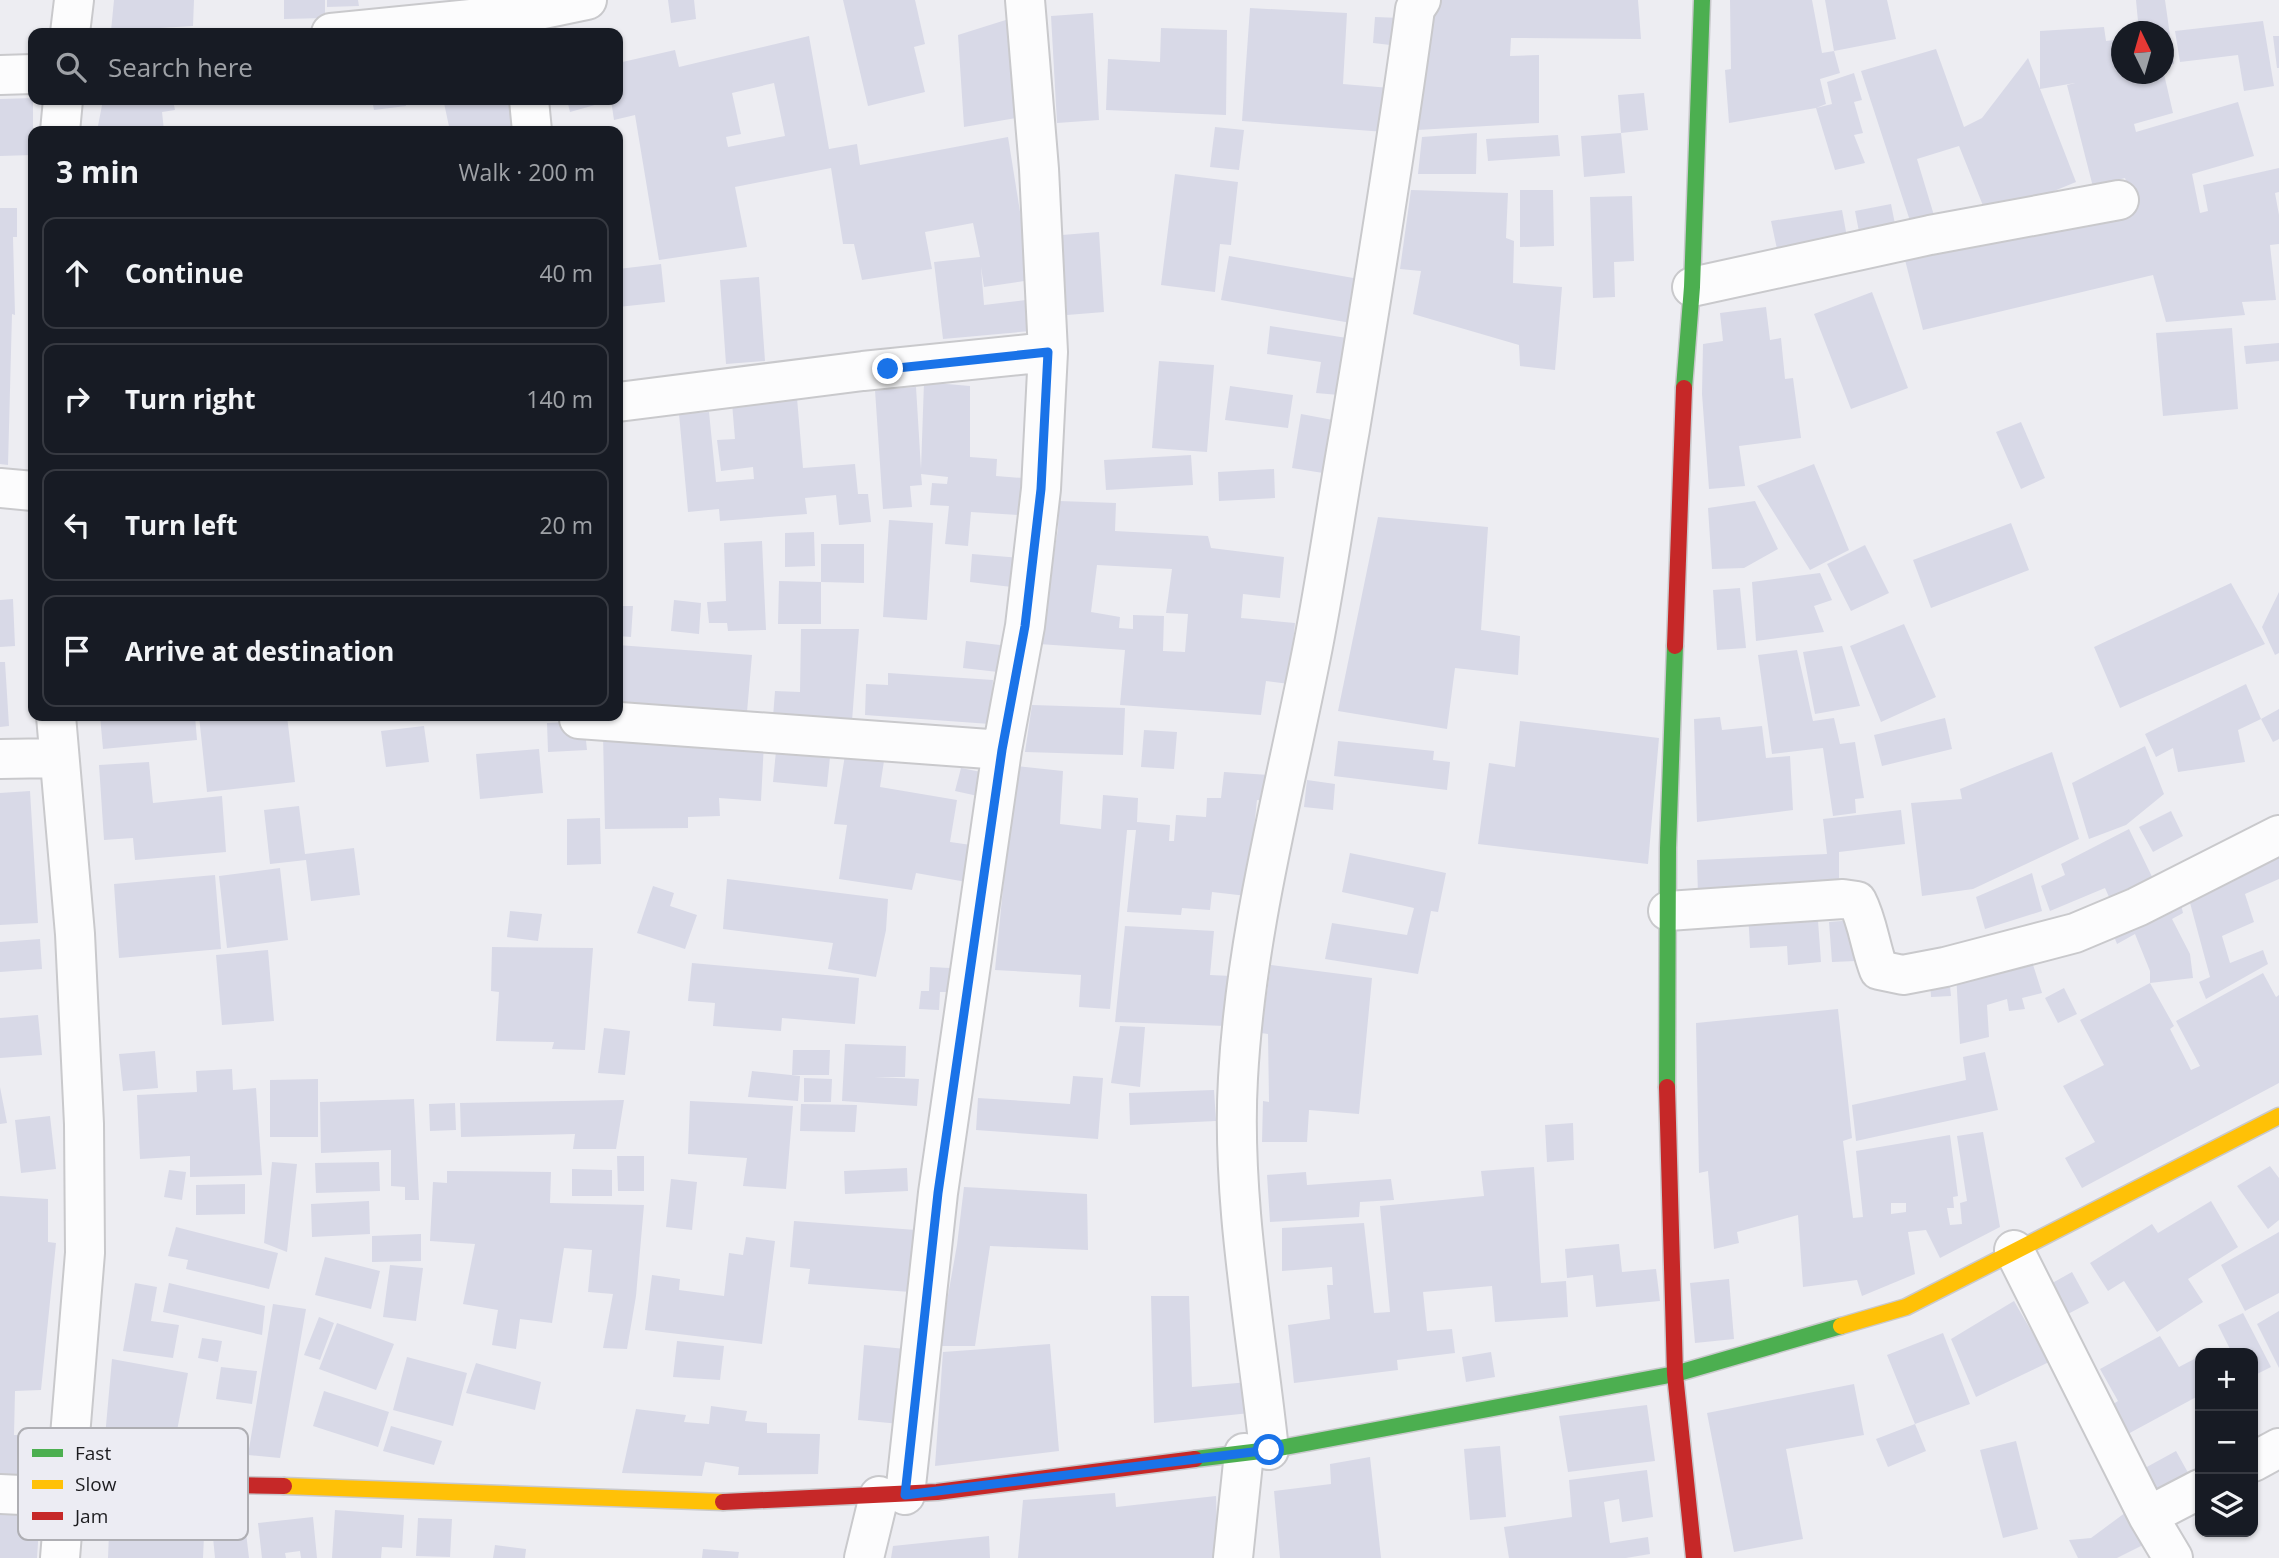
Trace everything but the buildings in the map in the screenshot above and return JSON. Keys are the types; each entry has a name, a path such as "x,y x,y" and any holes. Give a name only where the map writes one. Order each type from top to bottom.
{"street":[{"path":"71,28 74,0"},
{"path":"437,28 521,24 587,0"},
{"path":"864,1558 892,1496 1002,750 1025,626 1040,503 1048,352 1040,169 1025,0"},
{"path":"1233,1558 1257,1451 1238,1140 1238,1080 1247,982 1258,905 1314,643 1394,167 1415,9 1420,0"},
{"path":"1694,1558 1675,1374 1667,1069 1668,911 1682,416 1692,287 1702,0"},
{"path":"0,75 28,74"},
{"path":"60,126 63,105"},
{"path":"529,105 532,126"},
{"path":"1692,287 1930,235 2119,200"},
{"path":"623,401 863,371 1048,352"},
{"path":"0,488 28,491"},
{"path":"56,721 76,946 85,1137 85,1254 70,1428"},
{"path":"606,721 1002,750"},
{"path":"0,759 58,758"},
{"path":"1668,911 1843,899 1857,901 1864,915 1870,947 1879,970 1903,975 1945,967 2075,933 2137,907 2279,835"},
{"path":"248,1488 402,1488 693,1503 892,1496 1257,1451 1675,1374 1906,1307 2279,1116"},
{"path":"2014,1250 2148,1516 2173,1558"},
{"path":"2258,1459 2279,1448"},
{"path":"2148,1516 2195,1492"},
{"path":"0,1494 18,1493"},
{"path":"60,1558 61,1540"}],"traffic: fast":[{"path":"1684,388 1692,287 1702,0"},
{"path":"1667,1087 1668,848 1675,646"},
{"path":"1195,1459 1269,1450 1675,1374 1841,1326"}],"traffic: slow":[{"path":"1841,1326 1906,1307 2279,1116"},
{"path":"284,1486 723,1502"}],"traffic: jam":[{"path":"1675,646 1684,388"},
{"path":"1667,1087 1675,1374 1694,1558"},
{"path":"723,1502 937,1492 1195,1459"},
{"path":"248,1485 284,1486"}],"route":[{"path":"888,369 1048,352 1041,489 1025,626 1002,750 938,1193 905,1495 1269,1450"}]}
